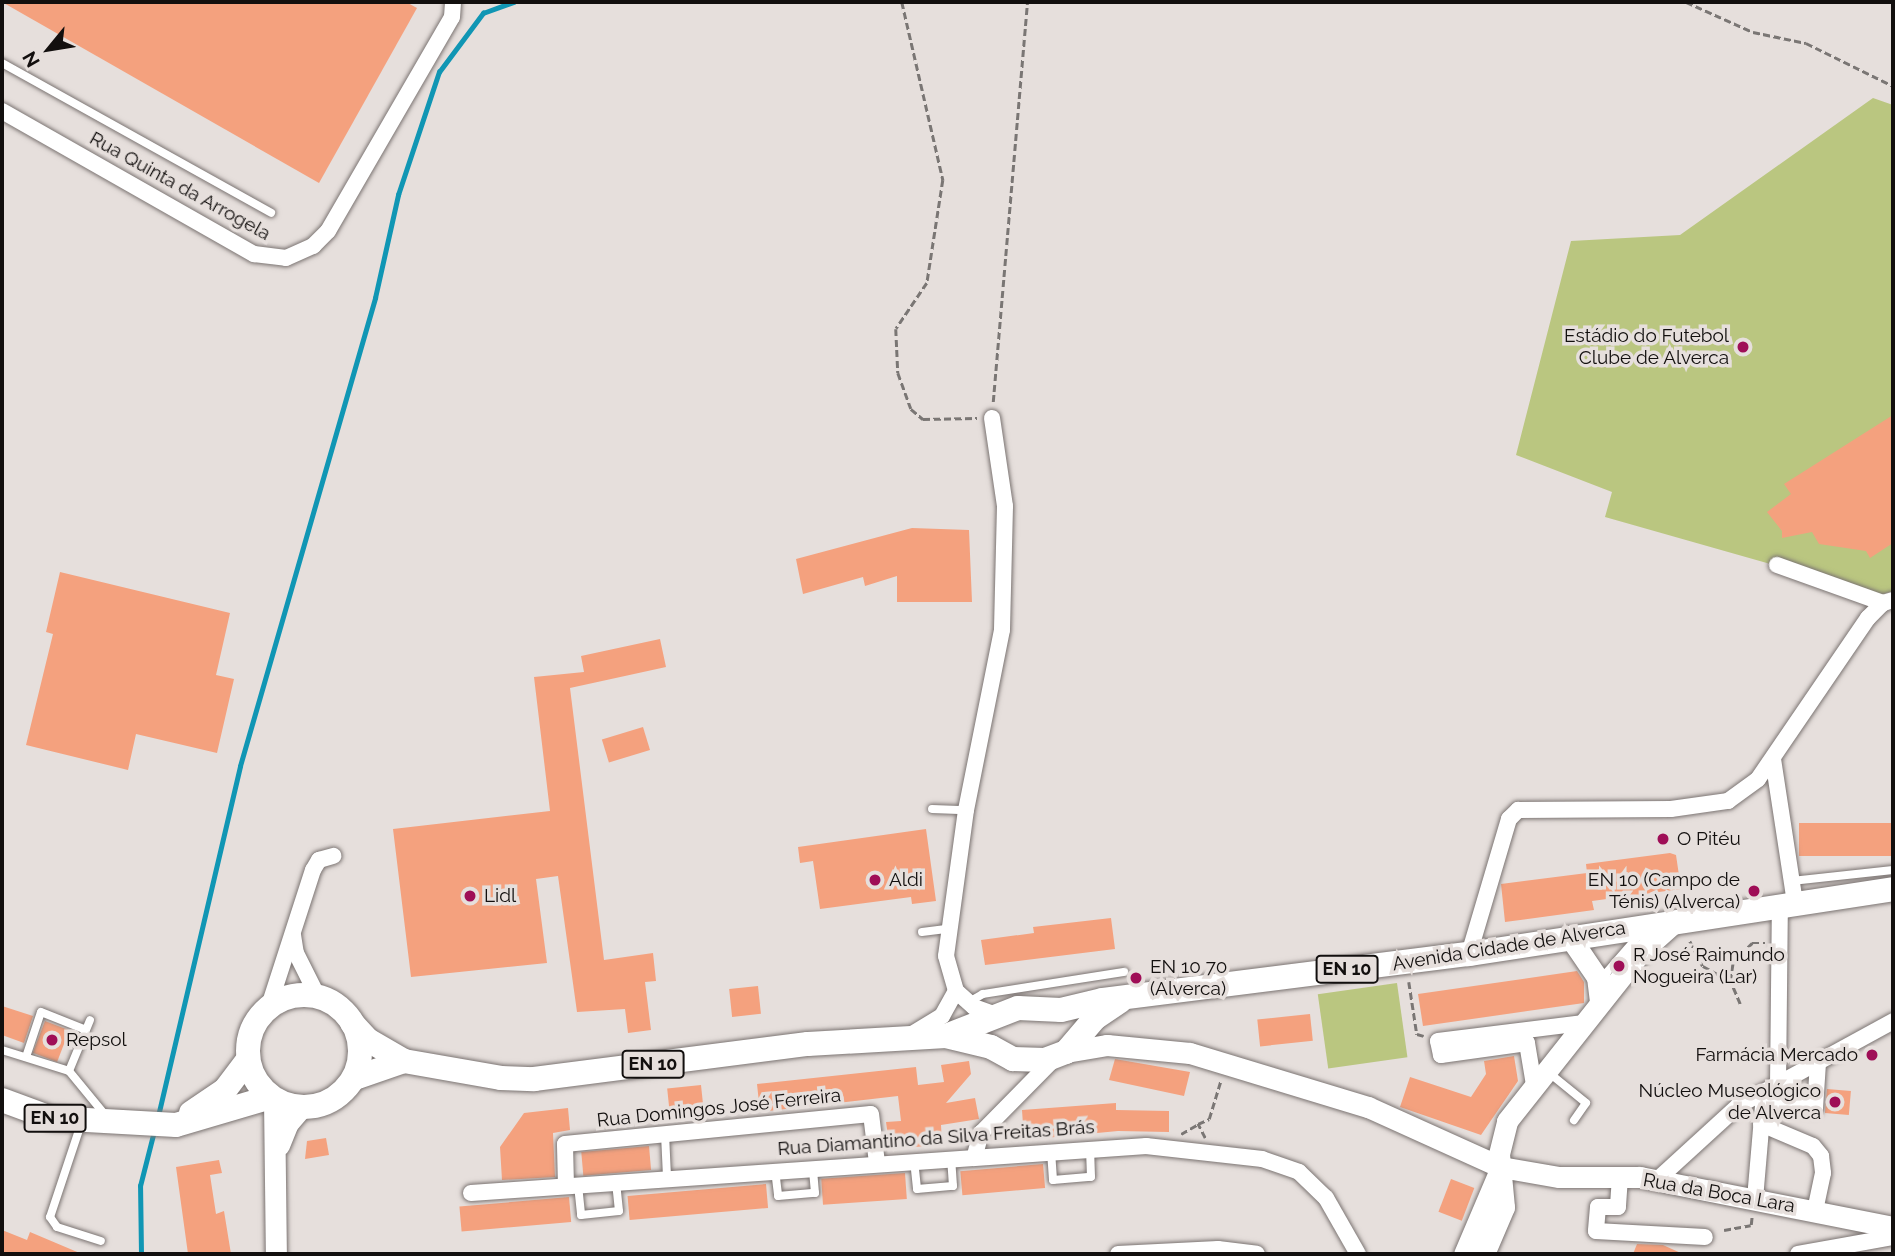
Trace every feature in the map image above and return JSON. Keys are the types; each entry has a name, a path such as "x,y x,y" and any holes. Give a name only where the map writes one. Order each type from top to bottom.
{"main road":[{"name":"Avenida Cidade de Alverca","path":"352,1023 368,1040 404,1061 501,1078 534,1079 808,1044 946,1036 1018,1008 1061,1010 1090,1003 1469,954 1679,920 1788,896 1893,889"},
{"path":"1484,1254 1504,1207 1502,1133 1539,1077 1640,953 1679,920"},
{"path":"1569,936 1590,963 1600,1002"},
{"path":"275,1168 284,1131 302,1107 272,1098 252,1074 248,1060 251,1030 269,1006 293,996 318,997"},
{"name":"EN 10","path":"318,997 338,1007 352,1023"},
{"path":"1013,1059 1067,1048 1124,999"},
{"path":"1061,1010 1074,1018 1067,1048"},
{"path":"990,1047 986,1039 992,1019"},
{"path":"352,1023 359,1054 355,1078"},
{"name":"Avenida Cidade de Alverca","path":"946,1036 990,1047 1013,1059"},
{"name":"Rua da Boca Lara","path":"1067,1048 1107,1045 1191,1053 1368,1107 1501,1167 1559,1177 1657,1180 1893,1227"},
{"name":"EN 10","path":"149,1125 215,1099 248,1060"},
{"name":"Avenida Cidade de Alverca","path":"355,1078 404,1061"},
{"name":"EN 10","path":"302,1107 335,1097 355,1078"},
{"path":"272,1098 276,1254"},
{"name":"EN 10","path":"2,1100 51,1118 149,1125 194,1122 272,1098"},
{"path":"1464,1254 1501,1167"}],"street":[{"name":"Rua Quinta da Arrogela","path":"2,111 254,254 286,258 313,246 328,231 452,17 453,2"},
{"path":"992,418 1005,506 1002,630 966,810 948,929 947,971 956,991 992,1019"},
{"path":"1469,954 1509,819 1518,810 1671,809 1728,801 1745,792 1773,759 1888,602 1777,565"},
{"path":"1755,1199 1761,1124 1769,1093 1788,896 1773,759"},
{"path":"1745,792 1766,796 1779,805"},
{"path":"269,1006 313,870 319,860 333,856"},
{"path":"293,930 296,953 318,997"},
{"path":"904,1039 936,1021 956,991"},
{"path":"1657,1180 1738,1106 1769,1093 1893,1021"},
{"path":"1539,1077 1527,1043 1441,1055 1438,1041 1582,1023"},
{"path":"975,1155 981,1133 1067,1048"},
{"path":"1013,1059 1021,1075 1019,1098"},
{"path":"1769,1093 1815,1108 1818,1063"},
{"name":"Rua Domingos José Ferreira","path":"572,1186 565,1144 871,1114 877,1163"},
{"path":"1761,1124 1813,1146 1821,1156 1823,1173 1815,1210"},
{"name":"Rua Diamantino da Silva Freitas Brás","path":"471,1194 975,1155 1090,1149 1210,1151 1262,1159 1299,1172 1326,1198 1358,1254"},
{"path":"1620,1177 1618,1207 1598,1208 1596,1231 1705,1237"},
{"path":"1798,1254 1893,1237"},
{"path":"1118,1254 1257,1254"}],"lane":[{"path":"2,63 271,213"},
{"path":"932,809 966,810"},
{"path":"1788,896 1893,870"},
{"path":"1600,1002 1607,972 1649,924"},
{"path":"922,932 948,929"},
{"path":"969,1002 983,994 1124,972"},
{"path":"1089,977 1090,1003"},
{"path":"26,1057 41,1012 86,1030"},
{"path":"69,1071 90,1020"},
{"path":"2,1050 69,1071 112,1124"},
{"path":"1539,1077 1586,1103 1574,1120"},
{"path":"82,1121 50,1217 57,1227 101,1241"},
{"path":"664,1133 667,1177"},
{"path":"1051,1151 1053,1180 1091,1177 1090,1149"},
{"path":"914,1160 917,1189 953,1186 950,1157"},
{"path":"775,1170 778,1196 814,1193 813,1168"},
{"path":"572,1186 581,1215 619,1212 616,1182"}],"path":[{"path":"902,2 943,180 927,283 896,329 898,373 911,409 923,419 992,418 1027,2"},
{"path":"1686,2 1752,32 1806,43 1893,86"},
{"path":"1679,920 1703,967 1730,981"},
{"path":"1740,1004 1730,981 1733,962 1752,943 1763,941 1780,962"},
{"path":"1405,962 1417,1034 1438,1041"},
{"path":"1210,1151 1198,1124 1212,1112"},
{"path":"1724,1230 1751,1225 1755,1199"}],"green space":[{"name":"Estádio do Futebol Clube de Alverca","path":"1873,98 1893,105 1893,591 1880,595 1605,517 1612,492 1516,455 1571,241 1680,235"},
{"path":"1397,983 1407,1057 1328,1068 1318,994"}],"building":[{"path":"2,2 406,2 417,8 319,183"},
{"path":"1893,415 1893,543 1870,558 1866,551 1819,544 1812,532 1782,538 1782,531 1767,512 1791,494 1784,484"},
{"path":"912,528 969,530 972,602 897,602 897,576 865,586 863,577 803,594 796,559"},
{"path":"60,572 230,613 216,675 234,679 217,753 136,734 128,770 26,745 53,634 46,632"},
{"path":"660,639 666,667 570,688 604,960 653,953 656,981 645,982 651,1030 628,1033 625,1009 577,1012 558,876 536,879 547,963 411,977 393,829 550,811 534,677 584,672 581,656"},
{"path":"643,727 650,750 609,763 602,740"},
{"path":"1799,823 1893,823 1893,856 1799,856"},
{"name":"Aldi","path":"926,829 936,901 912,904 911,897 820,909 813,861 800,863 798,847"},
{"path":"1670,853 1676,855 1681,889 1592,901 1594,910 1505,922 1501,884 1587,873 1586,864"},
{"path":"1111,918 1115,949 985,965 981,940 1034,933 1033,927"},
{"path":"1577,971 1584,982 1584,1003 1423,1026 1418,994"},
{"path":"758,986 761,1014 732,1017 729,989"},
{"path":"2,1006 33,1016 24,1043 2,1035"},
{"path":"1310,1014 1313,1041 1260,1046 1257,1020"},
{"path":"45,1021 69,1030 57,1062 33,1053"},
{"path":"1514,1056 1518,1081 1481,1135 1400,1107 1410,1077 1471,1097 1486,1074 1484,1061"},
{"path":"1115,1059 1190,1072 1184,1096 1109,1080"},
{"path":"969,1061 971,1074 946,1103 975,1098 979,1119 941,1125 942,1144 890,1150 886,1122 901,1121 898,1096 760,1112 757,1084 916,1067 918,1085 944,1082 941,1065"},
{"path":"701,1085 704,1116 670,1119 667,1089"},
{"name":"Núcleo Museológico de Alverca","path":"1827,1089 1851,1091 1849,1115 1825,1113"},
{"path":"1116,1103 1116,1110 1169,1111 1169,1132 1118,1131 1024,1140 1022,1110"},
{"path":"568,1108 570,1130 553,1133 555,1177 502,1180 500,1147 524,1113"},
{"path":"326,1138 329,1155 305,1159 307,1141"},
{"path":"649,1146 651,1170 583,1176 581,1152"},
{"path":"219,1160 222,1173 210,1175 216,1214 224,1211 231,1254 188,1254 176,1167"},
{"path":"1043,1164 1045,1188 962,1195 960,1171"},
{"path":"905,1173 907,1199 823,1205 821,1179"},
{"path":"1451,1179 1474,1188 1462,1221 1438,1212"},
{"path":"766,1184 768,1208 630,1220 628,1196"},
{"path":"569,1197 571,1222 462,1231 459,1207"},
{"path":"2,1230 27,1240 30,1232 82,1254 2,1254"},
{"path":"1637,1244 1663,1245 1683,1254 1633,1254"}],"waterway":[{"path":"158,1116 240,766 375,298 398,195 439,72 483,13 514,2"},
{"path":"141,1254 140,1186 154,1131"}],"place":[{"name":"Estádio do Futebol Clube de Alverca","path":"1743,347"},
{"name":"O Pitéu","path":"1663,839"},
{"name":"Aldi","path":"875,880"},
{"name":"EN 10 (Campo de Ténis) (Alverca)","path":"1754,891"},
{"name":"Lidl","path":"470,896"},
{"name":"R José Raimundo Nogueira (Lar)","path":"1619,966"},
{"name":"EN 10 70 (Alverca)","path":"1136,978"},
{"name":"Repsol","path":"52,1040"},
{"name":"Farmácia Mercado","path":"1872,1055"},
{"name":"Núcleo Museológico de Alverca","path":"1835,1102"}]}
